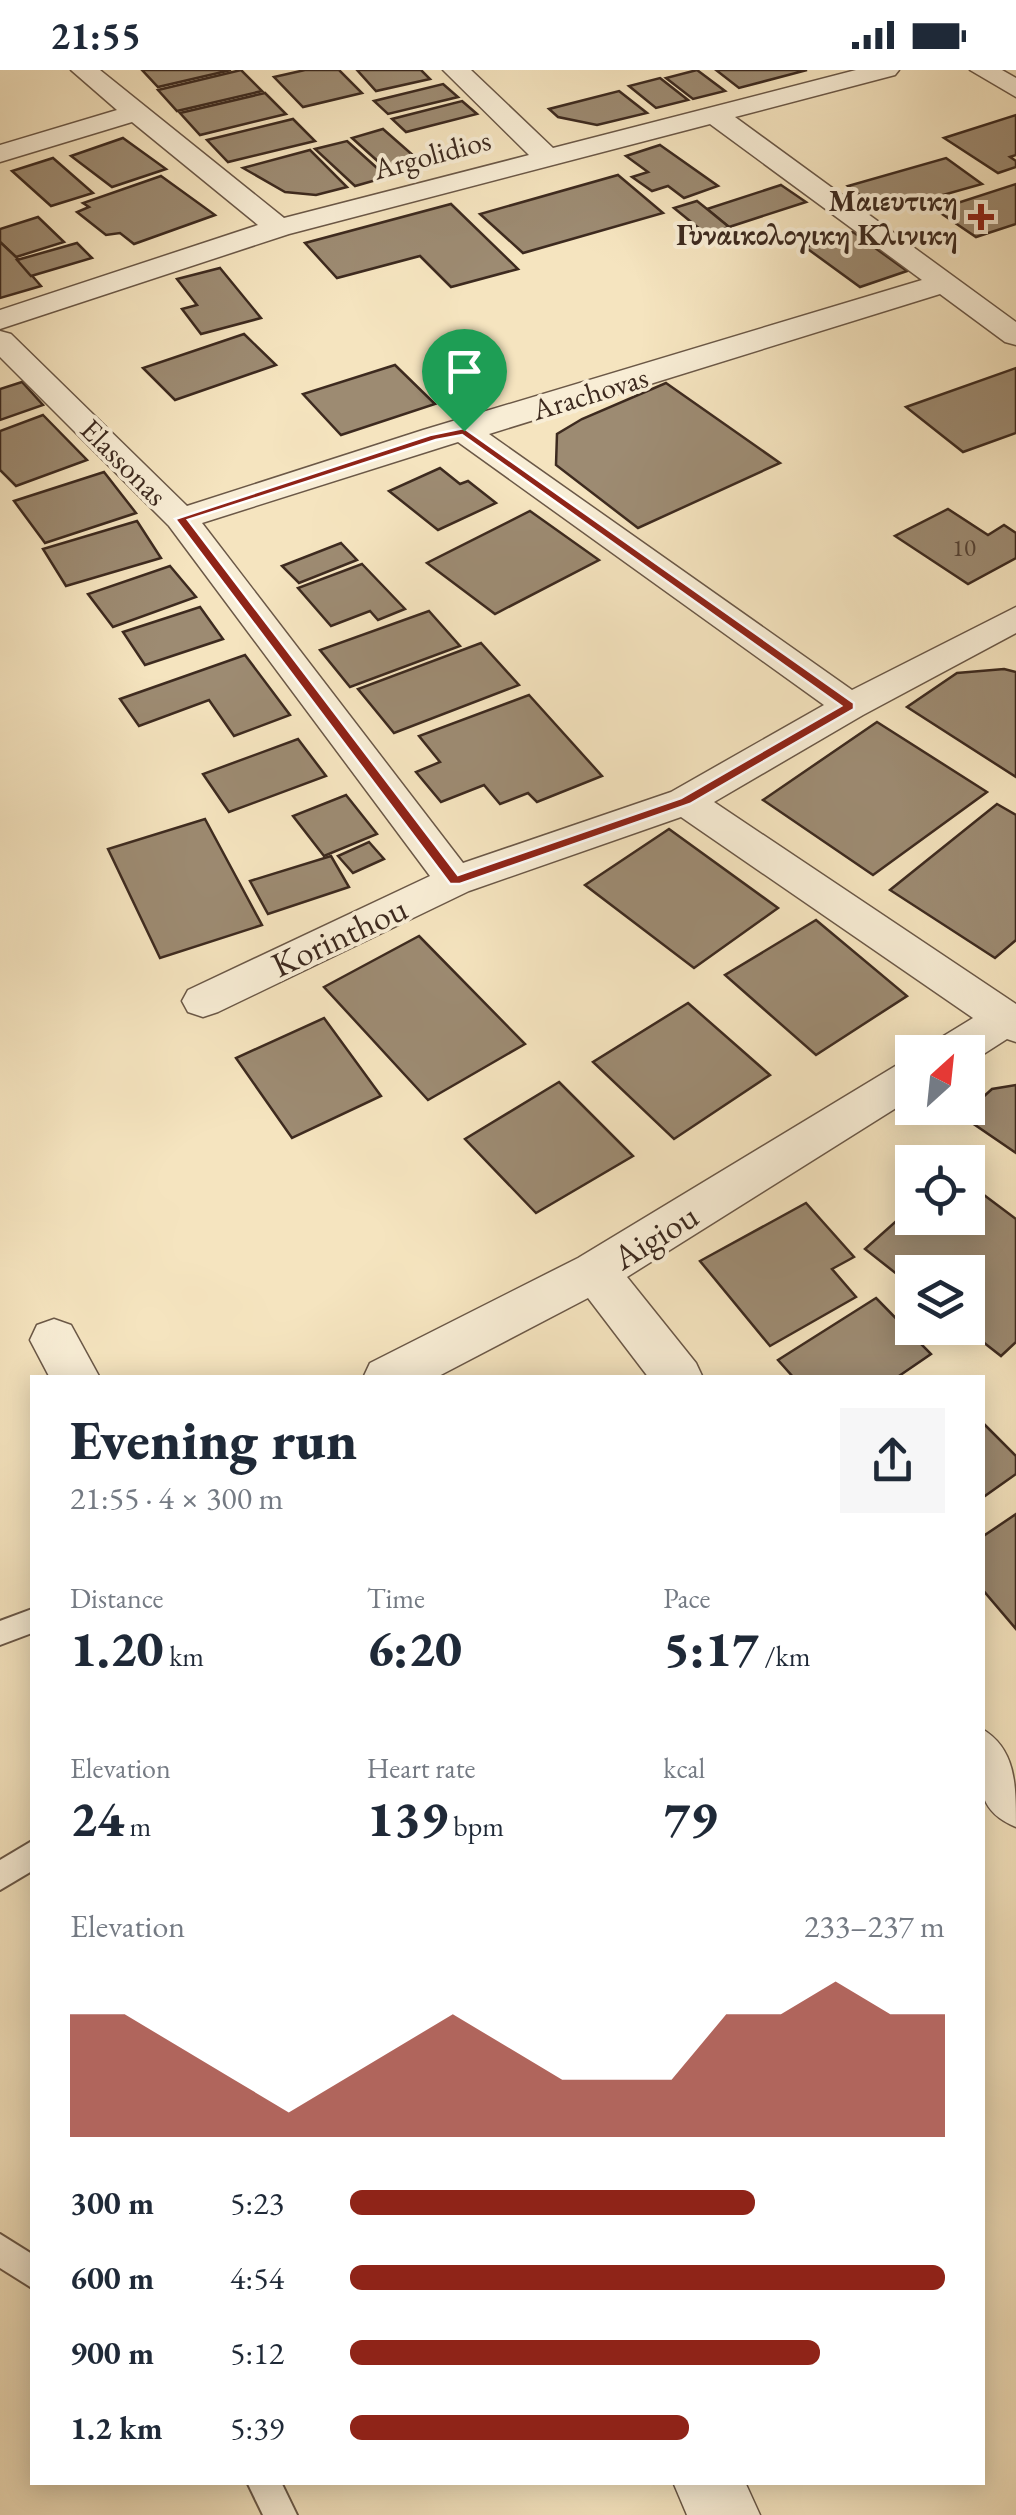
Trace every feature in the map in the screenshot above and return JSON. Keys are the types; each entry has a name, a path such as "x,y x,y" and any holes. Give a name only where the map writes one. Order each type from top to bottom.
{"street":[{"path":"84,70 279,228"},
{"path":"456,70 547,158"},
{"name":"Argolidios","path":"0,320 279,228 718,117 886,70"},
{"path":"984,70 1016,89"},
{"path":"0,154 136,112"},
{"path":"718,117 1016,336"},
{"name":"Arachovas","path":"181,519 434,437 941,284"},
{"name":"Elassonas","path":"0,340 181,519 455,881"},
{"path":"464,431 850,706"},
{"name":"Korinthou","path":"202,1001 455,881 685,801 850,706 1011,628"},
{"path":"685,801 1011,1023 985,1036"},
{"name":"Aigiou","path":"393,1375 595,1272 895,1087"},
{"path":"595,1272 677,1375"},
{"path":"985,1761 1016,1799"},
{"path":"709,2485 725,2515"}],"lane":[{"path":"0,1633 30,1622"},
{"path":"0,1876 30,1855"},
{"path":"0,2249 30,2272"},
{"path":"265,2485 281,2515"}],"building":[{"path":"142,70 231,70 158,87"},
{"path":"241,70 262,91 177,111 158,90"},
{"path":"305,70 339,70 362,93 303,107 274,77"},
{"path":"357,70 421,70 430,79 376,91"},
{"path":"697,70 725,91 693,99 666,78"},
{"path":"716,70 807,70 739,88"},
{"path":"660,78 688,100 656,108 629,86"},
{"path":"443,84 458,97 388,114 374,101"},
{"path":"619,91 647,113 597,125 558,117 549,109"},
{"path":"265,93 286,114 200,135 180,113"},
{"path":"462,101 477,114 406,132 392,119"},
{"path":"1016,115 1016,155 1010,157 1016,161 1016,167 998,173 944,138"},
{"path":"293,119 315,141 228,162 207,140"},
{"path":"383,129 424,165 392,174 352,138"},
{"path":"123,138 166,169 112,187 71,156"},
{"path":"347,141 387,177 355,186 315,149"},
{"path":"660,145 718,186 684,198 668,186 652,191 632,177 648,172 626,156"},
{"path":"310,150 347,187 316,195 285,192 243,168"},
{"path":"53,158 93,193 51,206 12,171"},
{"path":"946,158 982,184 883,212 848,186"},
{"path":"618,175 663,213 523,253 480,214"},
{"path":"161,176 215,215 134,244 120,233 106,235 77,212 89,207 83,203"},
{"name":"Μαιευτικη Γυναικολογικη Κλινικη","path":"1016,184 1016,224 976,237 936,210"},
{"path":"781,185 806,202 729,227 707,209"},
{"path":"697,201 729,227 706,234 674,208"},
{"path":"451,204 518,269 451,287 420,256 337,278 305,243"},
{"path":"38,217 64,242 16,257 0,242 0,229"},
{"path":"853,232 907,271 860,287 805,247"},
{"path":"0,242 16,257 41,286 0,298"},
{"path":"77,243 92,258 31,276 17,260"},
{"path":"220,268 261,318 201,334 182,309 197,305 177,279"},
{"path":"244,334 276,365 175,400 143,368"},
{"path":"395,365 435,404 341,435 303,394"},
{"path":"1016,368 1016,433 963,452 906,407"},
{"path":"22,382 43,405 0,420 0,389"},
{"path":"666,383 780,463 638,528 556,465 557,434"},
{"path":"43,415 87,460 16,486 0,470 0,431"},
{"path":"440,468 460,484 468,481 496,503 438,530 389,491"},
{"path":"104,472 136,513 45,543 14,501"},
{"path":"948,509 988,535 1004,525 1016,533 1016,558 968,584 895,536"},
{"path":"530,511 599,560 495,614 427,563"},
{"path":"137,521 161,558 66,586 43,549"},
{"path":"341,543 357,560 299,583 282,566"},
{"path":"362,564 405,609 378,620 370,611 331,626 298,588"},
{"path":"170,566 196,597 113,627 88,594"},
{"path":"200,607 223,639 145,665 123,632"},
{"path":"429,611 460,646 350,687 320,650"},
{"path":"481,643 519,685 394,733 358,689"},
{"path":"245,655 290,715 234,736 209,700 139,726 120,699"},
{"path":"1004,669 1016,672 1016,777 907,707 957,673"},
{"path":"529,695 602,776 537,802 528,793 500,804 484,785 441,802 416,772 440,762 419,736"},
{"path":"877,722 987,792 873,875 763,800"},
{"path":"298,739 326,776 229,812 203,774"},
{"path":"346,795 377,834 324,856 293,816"},
{"path":"997,804 1016,815 1016,940 995,958 890,890"},
{"path":"205,819 262,925 160,958 108,849"},
{"path":"669,829 778,908 694,968 585,885"},
{"path":"369,842 384,859 353,873 338,856"},
{"path":"331,856 349,887 268,914 250,881"},
{"path":"816,920 907,996 816,1055 725,975"},
{"path":"419,936 525,1044 428,1100 324,987"},
{"path":"688,1003 770,1075 674,1139 593,1062"},
{"path":"324,1018 381,1096 292,1138 236,1058"},
{"path":"559,1082 633,1156 536,1213 465,1139"},
{"path":"1016,1085 1016,1153 975,1125 985,1125 985,1095 992,1089"},
{"path":"985,1196 1016,1219 1016,1342 1001,1356 985,1344 985,1255 895,1255 895,1273 865,1249 895,1222 895,1235 985,1235"},
{"path":"806,1203 854,1257 832,1269 856,1297 770,1346 700,1261"},
{"path":"876,1298 895,1317 895,1345 922,1345 931,1354 900,1375 791,1375 778,1360"},
{"path":"985,1425 1016,1456 1016,1474 985,1496"},
{"path":"1016,1514 1016,1629 985,1593 985,1535"}],"place":[{"name":"Μαιευτικη Γυναικολογικη Κλινικη","path":"981,217"}],"route":[{"path":"464,431 850,706 685,801 455,881 181,519 434,437 464,431"}]}
